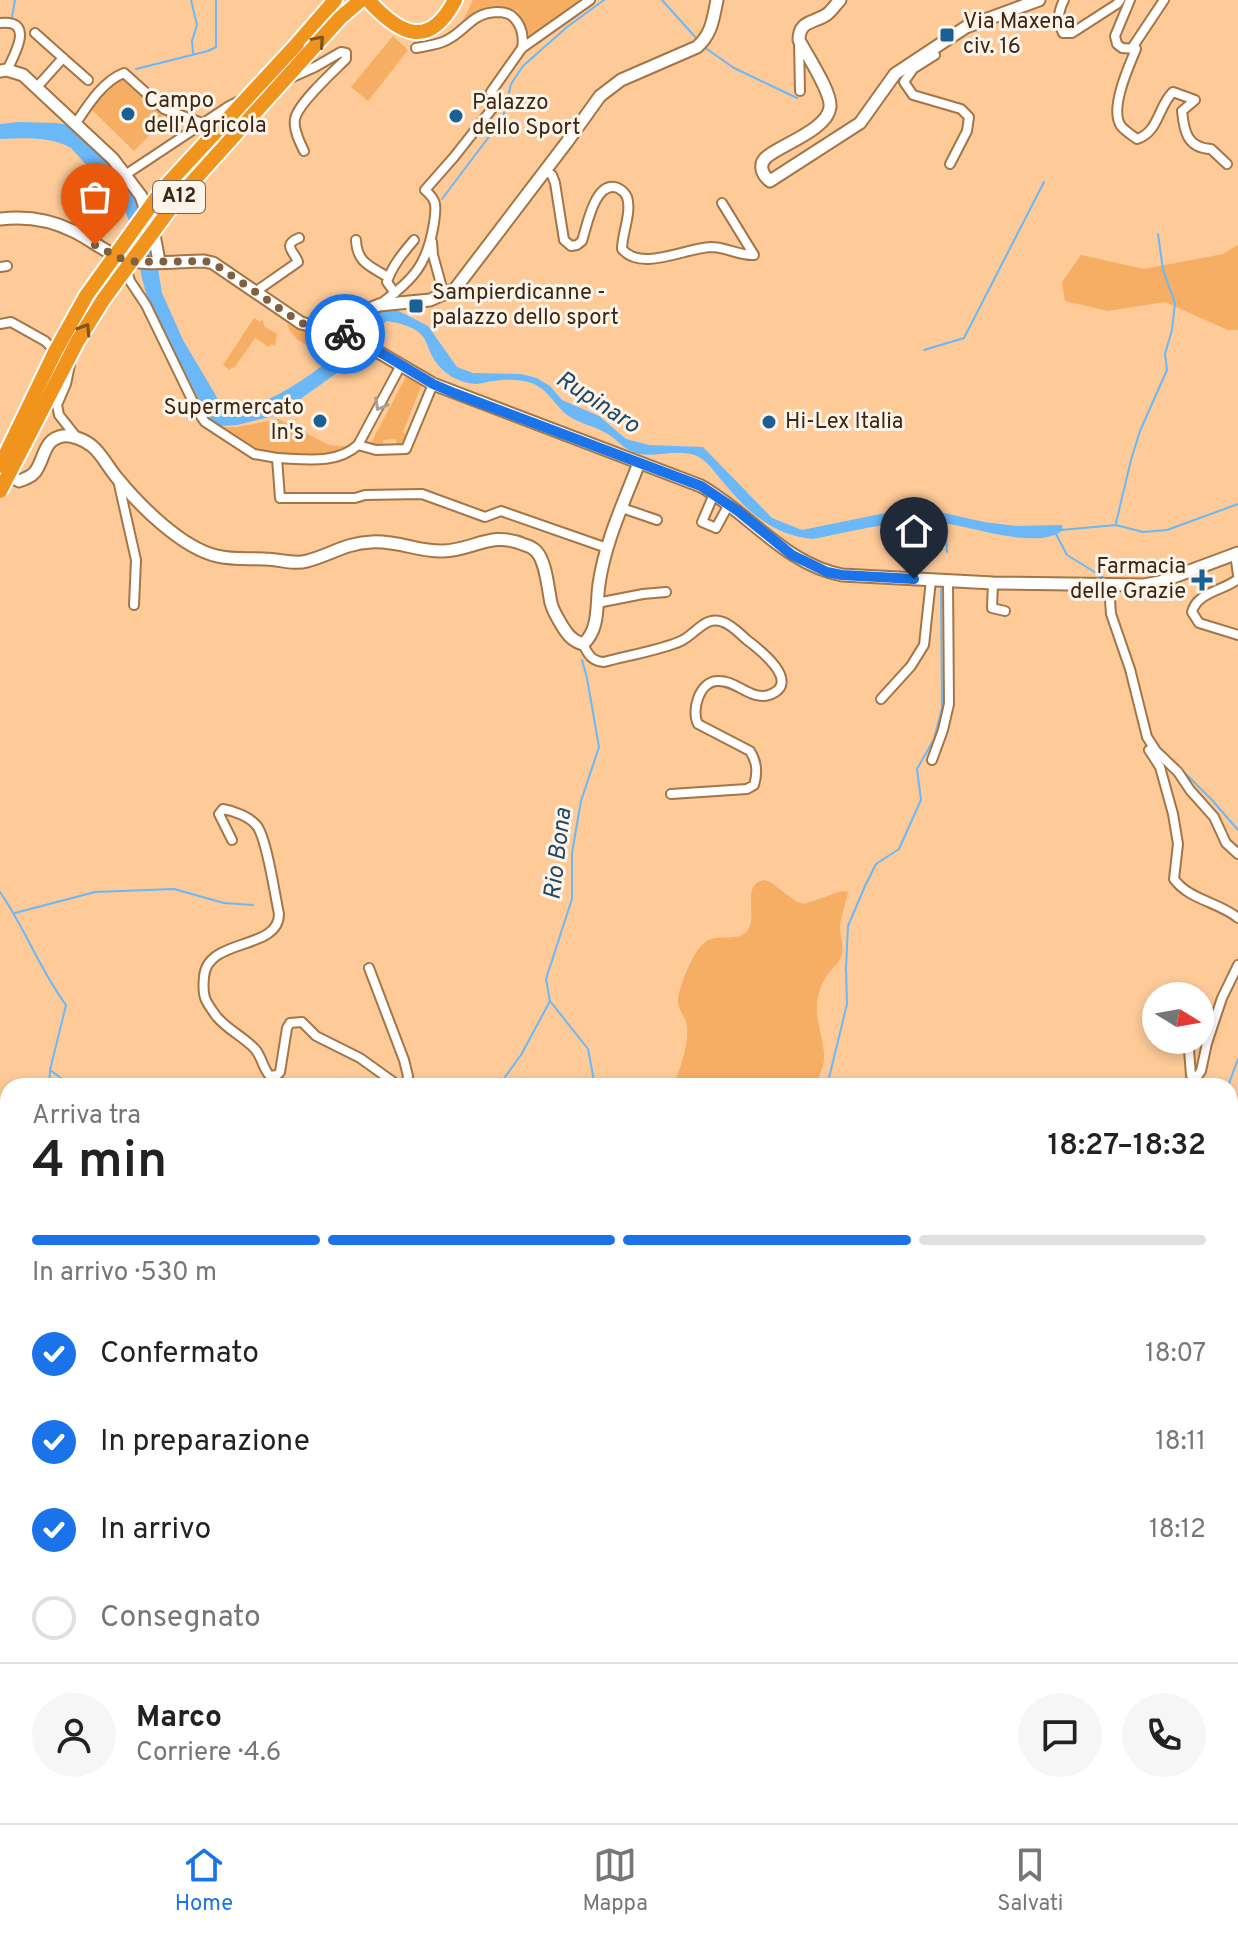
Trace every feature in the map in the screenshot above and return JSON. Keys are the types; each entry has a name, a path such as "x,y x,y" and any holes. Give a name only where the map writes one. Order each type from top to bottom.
{"highway":[{"name":"A12","path":"0,491 77,342 103,300 178,198 354,0"},
{"name":"A12","path":"340,18 361,0"},
{"path":"368,0 397,26 419,32 439,24 454,1"},
{"name":"A12","path":"0,468 55,352 86,296 162,190 297,44 331,1"}],"street":[{"path":"444,295 433,255 436,207 434,198 425,190 499,100 491,92 522,48 590,0"},
{"path":"379,305 430,300 455,289 600,96 611,86 697,47 711,29 717,0"},
{"path":"800,91 798,35 803,27 830,12 840,0"},
{"path":"799,40 830,98 830,110 803,137 767,156 761,169 770,181 860,123 895,74 932,49 966,27 1039,0"},
{"path":"1064,0 1058,21 1063,33 1072,33 1120,0"},
{"path":"1130,0 1115,36 1122,48 1136,49 1125,74 1118,104 1121,126 1137,139 1145,137 1156,124 1168,98 1173,92 1180,94 1195,100 1182,111 1184,131 1202,149 1211,149 1227,164"},
{"path":"1132,48 1164,0"},
{"path":"416,48 445,42 477,16 502,12 512,15 519,26 524,39 522,48"},
{"path":"0,23 15,24 21,39 4,71 23,75 113,159 141,196 159,261"},
{"path":"35,33 88,80"},
{"path":"932,49 935,55 913,69 904,82 913,95 961,109 969,117 967,131 950,164"},
{"path":"125,175 229,106 341,52 346,53 346,59 310,96 295,117 294,123 304,151"},
{"path":"37,87 63,58"},
{"path":"76,123 97,94 116,76 124,73 164,109 202,123"},
{"path":"545,171 552,175 555,183 564,240 571,246 582,241 599,193 614,187 624,192 628,202 622,249 632,258 646,259 712,247 744,256 754,255 722,203"},
{"path":"0,219 25,218 61,226 124,259 137,262 213,263 301,323 348,335 433,384 701,486 729,504 792,555 827,572 993,583 1144,585 1160,582 1236,553 1238,577 1233,583 1200,598 1192,612 1199,623 1238,635"},
{"path":"348,335 367,310 379,305 414,275 424,260 432,237"},
{"path":"255,292 298,262 290,251 290,245 299,238"},
{"path":"356,240 356,250 361,259 388,277"},
{"path":"395,293 387,282 388,277 401,254 414,240"},
{"path":"124,259 130,281 146,305 184,386 205,422 254,454 277,458 331,459 350,452 358,445 401,365"},
{"path":"0,324 11,322 45,341 70,365 57,405 59,415 78,439"},
{"path":"358,445 376,450 406,449 433,384"},
{"path":"0,468 19,481 29,478 35,473 45,448 54,439 69,436 78,439 92,446 156,520 186,541 219,557 296,562 308,561 338,548 369,542 395,542 443,551 498,538 511,539 536,551 541,559 554,613 569,636 583,644 596,661 604,662 681,641 706,622 720,620 774,663 780,675 780,685 775,692 760,696 722,680 711,681 695,708 694,717 698,724 750,751 757,769 754,785 747,789 671,794"},
{"path":"277,458 280,498 422,494 485,517 501,511 607,548"},
{"path":"583,644 593,632 600,575 607,548 639,463"},
{"path":"118,479 136,560 134,605"},
{"path":"714,494 702,522 716,528 729,504"},
{"path":"622,508 657,520"},
{"path":"881,699 911,666 924,645 931,580"},
{"path":"932,760 949,704 948,581"},
{"path":"993,583 992,608 1005,611"},
{"path":"1109,586 1111,614 1130,669 1147,737 1214,817 1226,843 1238,854"},
{"path":"597,603 666,592"},
{"path":"1147,737 1146,745 1160,767 1173,814 1178,844 1174,879 1187,891 1238,918"},
{"path":"232,840 219,814 223,809 233,810 259,827 279,923 264,936 209,960 204,971 204,1000 222,1023 256,1050 270,1076 280,1072 287,1028 290,1023 302,1022 316,1036 360,1058 388,1078"},
{"path":"1214,1022 1238,965"},
{"path":"369,968 404,1060 408,1078"},
{"path":"1189,1054 1192,1078"},
{"path":"1196,1078 1205,1054"}],"shaded area":[{"path":"473,0 580,0 530,38 517,10 490,6 464,19"},
{"path":"393,36 408,50 368,101 351,87"},
{"name":"Campo dell'Agricola","path":"122,77 165,119 134,151 91,109"},
{"path":"1238,245 1238,330 1228,330 1165,302 1108,311 1065,301 1062,282 1081,255 1144,269 1223,254"},
{"path":"254,318 260,322 263,319 264,326 277,334 275,346 271,344 269,347 255,338 230,370 223,365"},
{"path":"287,324 318,337 319,345 311,347 303,343 293,335"},
{"path":"407,375 422,384 403,432 407,435 402,447 397,446 396,439 383,440 383,447 371,443"},
{"path":"279,419 329,445 350,447 332,456 269,454 258,452 221,427"},
{"path":"764,880 770,882 804,904 842,891 848,892 840,924 842,954 824,980 818,999 817,1014 824,1056 819,1076 677,1078 687,1041 686,1023 678,1003 686,973 697,951 707,941 740,936 749,928 751,894 757,883"}],"water":[{"path":"0,124 68,125 116,169 137,203 158,269 162,293 183,340 224,405 239,408 277,395 332,358 351,340 374,310 395,309 428,326 457,367 473,373 521,374 537,378 550,386 562,400 599,416 626,439 649,445 703,447 772,518 802,530 890,512 917,511 1016,526 1062,525 1063,530 1052,536 1022,538 926,522 877,526 813,539 785,533 752,512 697,456 681,453 646,455 631,451 606,433 567,415 537,385 531,383 508,380 476,384 450,376 438,365 422,335 404,325 387,321 366,337 341,370 278,415 221,426 209,419 148,301 138,245 123,205 71,148 46,140 0,139"}],"waterway":[{"path":"12,17 15,0"},
{"path":"191,0 197,25 192,41 193,53"},
{"path":"136,69 216,47 216,0"},
{"path":"442,199 503,118 511,84 523,66 567,27 604,0"},
{"path":"662,0 697,39"},
{"path":"704,47 734,68 797,98"},
{"path":"924,350 964,338 1044,182"},
{"path":"1116,523 1140,431 1167,370 1165,354 1175,303 1163,270 1158,234"},
{"name":"Rupinaro","path":"1061,530 1116,525 1143,532 1167,530 1238,504"},
{"path":"945,521 947,552"},
{"path":"1056,534 1067,555 1106,579"},
{"path":"829,1078 847,1004 848,926 876,864 899,849 921,800 917,769 934,739 942,708 941,589"},
{"name":"Rio Bona","path":"582,660 599,747 581,801 572,853 572,899 546,979 550,1001 588,1049 593,1078"},
{"path":"1136,679 1151,735 1238,830"},
{"path":"15,913 95,892 174,889 224,903 253,905"},
{"path":"0,892 66,1005 50,1070 61,1078"},
{"path":"505,1078 521,1055 550,1001"},
{"path":"1231,1078 1238,1059"},
{"path":"50,1071 50,1078"}],"way so far":[{"path":"95,245 120,258 137,262 213,263 301,323 345,334"}],"place":[{"name":"Via Maxena civ. 16","path":"947,35"},
{"name":"Campo dell'Agricola","path":"128,114"},
{"name":"Palazzo dello Sport","path":"456,116"},
{"name":"Sampierdicanne - palazzo dello sport","path":"416,306"},
{"name":"Supermercato In's","path":"320,421"},
{"name":"Hi-Lex Italia","path":"769,422"},
{"name":"Farmacia delle Grazie","path":"1202,580"}],"route":[{"path":"345,334 454,393 701,486 738,511 792,555 814,567 842,575 914,579"}]}
